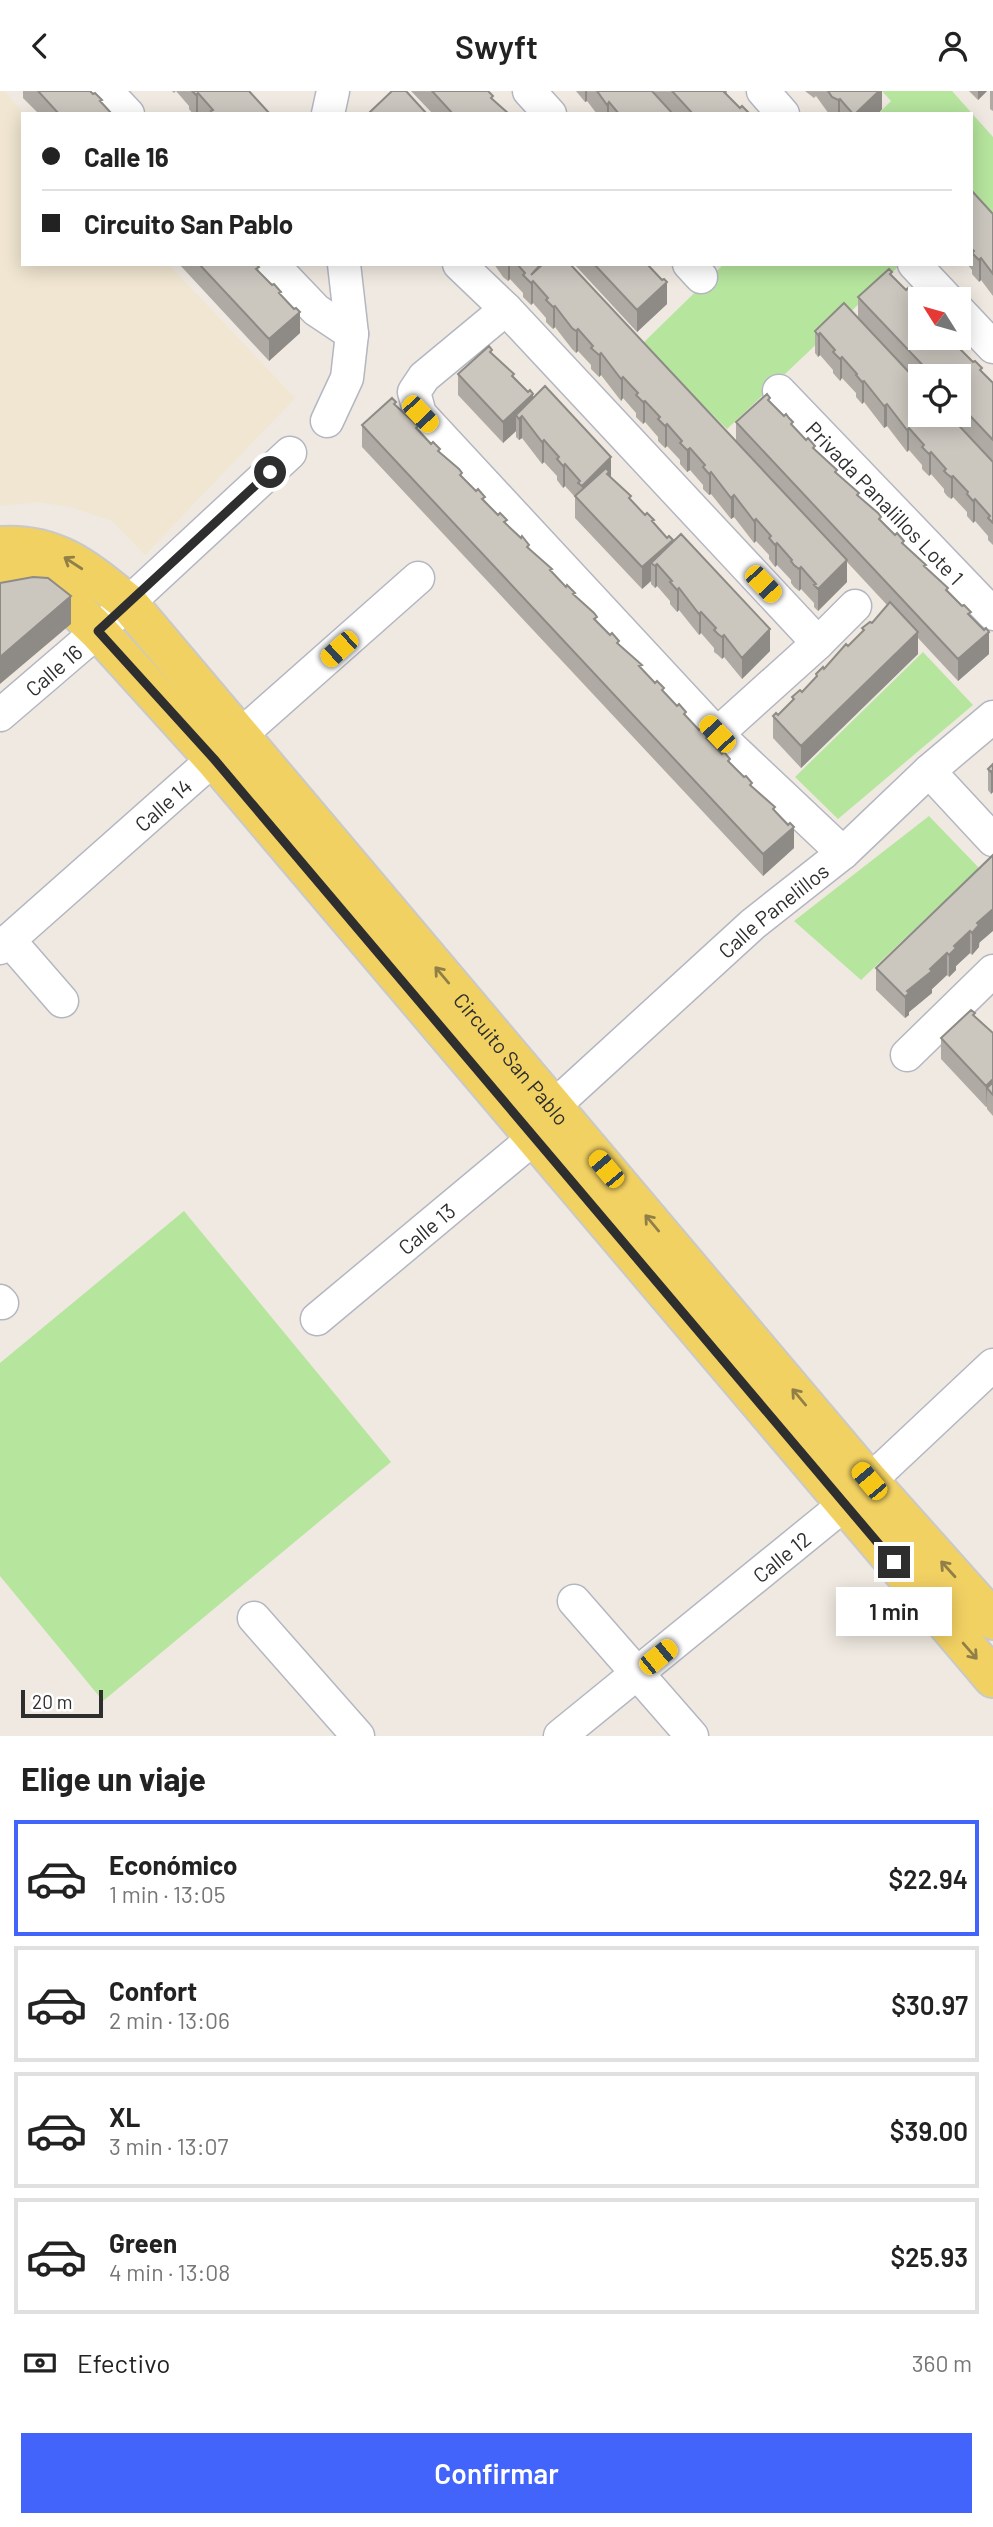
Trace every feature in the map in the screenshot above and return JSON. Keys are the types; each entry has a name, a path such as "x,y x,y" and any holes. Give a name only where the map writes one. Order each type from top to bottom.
{"main road":[{"name":"Circuito San Pablo","path":"0,546 22,544 61,555 96,577 128,603 227,748 534,1138 857,1492 993,1620"},
{"name":"Circuito San Pablo","path":"0,580 20,578 45,586 68,602 227,748 554,1106 857,1492 993,1678"}],"street":[{"path":"106,91 126,112"},
{"path":"328,112 333,91"},
{"path":"529,91 548,112"},
{"path":"763,91 781,112"},
{"path":"274,266 316,310 352,334"},
{"path":"327,421 347,378 352,334 344,266"},
{"path":"461,266 506,309 818,643"},
{"path":"916,266 936,287"},
{"path":"506,309 424,377 414,392 420,414 717,734 843,853"},
{"path":"971,324 993,347"},
{"name":"Privada Panalillos Lote 1","path":"779,391 993,614"},
{"name":"Calle 16","path":"0,715 98,631 290,453"},
{"name":"Calle 14","path":"4,944 418,578"},
{"path":"717,734 855,606"},
{"name":"Calle Panelillos","path":"554,1106 753,924 843,853 929,771 993,717"},
{"path":"929,771 993,840"},
{"path":"4,944 62,1001"},
{"path":"907,1055 989,982"},
{"name":"Calle 13","path":"317,1319 534,1138"},
{"name":"Calle 12","path":"560,1736 857,1492 993,1365"},
{"path":"574,1601 692,1736"},
{"path":"254,1618 358,1736"}],"shaded area":[{"path":"0,91 4,91 23,112 21,112 21,266 170,266 295,398 145,555 112,521 71,507 36,502 0,506"}],"green space":[{"path":"882,91 952,91 971,112 880,112 891,101"},
{"path":"973,115 993,137 993,218 973,200"},
{"path":"722,266 899,266 727,429 642,344"},
{"path":"923,652 973,705 838,819 795,777"},
{"path":"929,816 979,868 861,980 794,921"},
{"path":"184,1211 391,1462 103,1701 0,1576 0,1363"}],"building":[{"path":"38,91 90,91 102,100 100,101 110,112 57,112"},
{"path":"192,91 249,91 268,112 212,112 198,93 196,95"},
{"path":"392,91 406,91 425,112 370,112"},
{"path":"432,91 488,91 493,96 491,98 507,112 451,112"},
{"path":"597,91 652,91 671,112 617,112 609,102 607,105"},
{"path":"672,91 725,91 740,108 742,106 748,112 691,112"},
{"path":"828,91 879,91 857,112 851,112 840,99 832,97"},
{"path":"973,192 993,214 993,274 981,258 979,260 973,254"},
{"path":"201,266 259,267 256,269 300,312 269,339"},
{"path":"519,266 539,266 531,275 541,266 572,266 847,560 818,589 801,567 799,569 794,565 777,543 775,545 769,538 771,536 756,519 754,521 734,495 731,498 711,472 709,474 690,448 687,450 680,443 682,441 667,424 665,426 658,419 660,417 636,395 638,393 623,377 621,379 601,353 599,355 591,348 593,346 578,329 576,331 572,328 555,306 546,300 548,298 533,281 531,283 523,275 525,273"},
{"path":"596,266 649,266 667,282 637,310"},
{"path":"889,269 892,272 890,274 906,290 908,288 908,350 858,297"},
{"path":"844,303 908,371 908,427 960,427 993,462 993,523 975,499 973,501 953,476 944,471 946,469 931,452 929,454 922,447 924,445 909,428 907,430 887,404 884,406 842,357 840,359 833,352 835,350 820,333 818,335 815,331"},
{"path":"489,346 492,350 490,352 514,374 512,376 533,394 503,422 458,374"},
{"path":"908,350 961,350 982,368 980,370 993,383 993,440 971,417 971,364 922,364"},
{"path":"545,386 611,457 582,486 522,416 519,419 516,415"},
{"path":"767,394 770,398 768,400 784,416 786,414 793,422 791,424 806,440 808,438 815,446 813,448 837,470 835,472 859,493 857,495 878,513 881,517 879,519 895,535 897,533 904,541 902,543 948,588 946,590 962,606 971,612 968,614 989,632 958,659 736,422"},
{"path":"392,398 396,402 394,404 418,426 416,428 431,444 433,442 440,449 438,451 459,469 462,473 460,475 476,491 478,489 485,497 482,499 507,520 504,522 521,538 522,536 529,545 527,547 594,613 597,617 594,619 610,635 612,633 619,641 617,643 642,665 639,666 655,683 657,681 664,688 662,690 677,706 679,704 686,712 684,714 699,730 701,728 708,736 706,738 722,754 724,752 730,759 728,761 746,776 752,783 750,785 775,807 773,809 788,825 790,823 794,827 763,854 362,425"},
{"path":"606,468 609,472 607,474 631,496 629,498 645,515 647,513 654,520 652,521 667,538 669,536 673,540 642,567 575,496"},
{"path":"681,534 770,629 742,658 724,635 722,637 718,634 714,630 716,628 701,612 699,614 679,588 677,590 657,564 655,566 651,563"},
{"path":"33,577 48,578 71,596 0,657 0,583"},
{"path":"890,602 918,632 801,746 773,716 776,713 778,715 800,690 802,692 816,674 864,630 862,628 872,623"},
{"path":"993,855 993,909 977,923 979,925 972,933 970,931 954,946 956,948 949,955 947,953 930,969 932,971 907,991 909,993 905,997 876,968"},
{"path":"971,1010 993,1033 993,1079 986,1086 941,1038"},
{"path":"993,1082 993,1095 987,1088"}],"route":[{"path":"270,472 98,631 214,759 894,1562"}]}
